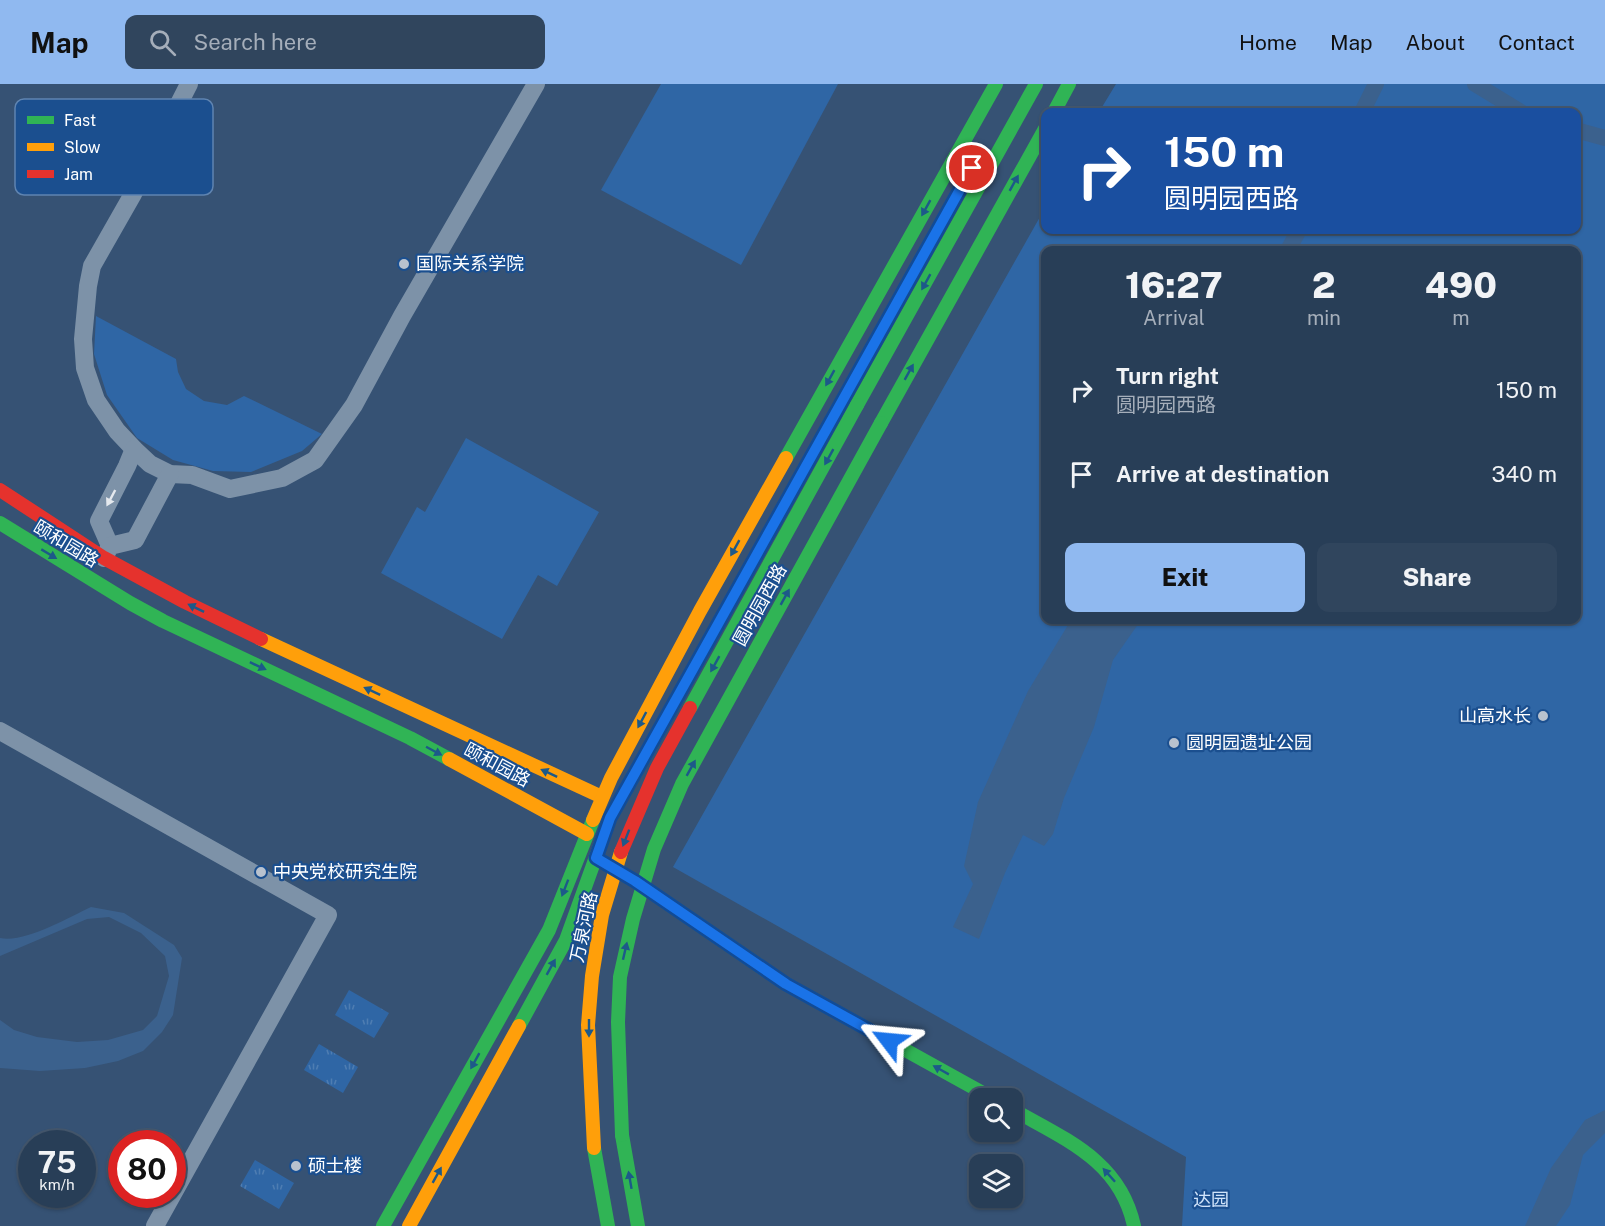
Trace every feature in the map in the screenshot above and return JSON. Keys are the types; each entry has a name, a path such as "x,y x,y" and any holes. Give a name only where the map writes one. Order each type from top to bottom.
{"main road":[{"path":"383,1226 549,930 602,797 700,611 996,84"},
{"name":"万泉河路","path":"608,1226 594,1148 588,1025 592,976 602,915 625,839 657,768 1036,84"},
{"path":"1056,108 1070,84"},
{"name":"圆明园西路","path":"638,1226 622,1135 618,1022 620,977 633,919 654,849 682,784 1041,136"},
{"name":"颐和园路","path":"0,490 107,552 185,602 274,646 602,797"},
{"name":"颐和园路","path":"0,523 163,621 410,738 586,834"},
{"path":"409,1226 566,940 610,818 686,681"},
{"path":"596,858 602,797"},
{"path":"586,834 596,858 635,881 786,984 974,1088"},
{"path":"1023,1115 1090,1154 1121,1191 1131,1207 1134,1226"}],"street":[{"path":"181,99 189,84"},
{"path":"132,195 92,266 88,286 83,339 85,368 96,400 117,431 134,449 150,464 170,474 192,475 230,489 282,478 315,460 354,405 402,316 536,84"},
{"path":"134,449 99,520 107,552 135,540 170,474"},
{"path":"0,730 328,915 155,1226"}],"green space":[{"path":"661,84 838,84 741,265 601,190"},
{"name":"圆明园遗址公园","path":"1116,84 1605,84 1605,1226 1182,1226 1186,1157 673,867 1041,215 1041,234 1581,234 1581,108 1101,108"},
{"path":"96,316 176,359 178,372 186,389 204,401 227,405 244,396 322,434 302,451 251,472 213,471 173,460 137,438 107,395 94,354"},
{"path":"466,438 599,512 557,586 538,575 502,639 381,573 417,507 425,512"},
{"path":"349,990 389,1013 374,1038 335,1015"},
{"path":"319,1044 358,1067 343,1093 304,1070"},
{"path":"255,1160 294,1183 279,1209 240,1186"}],"shaded area":[{"path":"1069,624 1138,624 1113,660 1094,727 1064,798 1053,834 1044,846 1023,835 979,939 953,927 973,884 964,866 978,802 1028,691"},
{"path":"91,907 124,913 174,945 182,958 173,1015 162,1032 143,1051 118,1061 85,1068 40,1071 0,1068 0,1020 14,1030 37,1037 77,1042 108,1040 143,1030 157,1016 169,976 165,956 141,933 109,917 87,919 0,956 0,938 10,939 34,933"},
{"path":"1605,1110 1605,1133 1583,1155 1570,1205 1556,1226 1525,1226 1551,1168 1585,1120"}],"waterway":[{"path":"1364,108 1376,84"},
{"path":"1475,84 1514,108"},
{"path":"1581,131 1605,138"},
{"path":"1290,246 1297,234"}],"traffic: fast":[{"path":"786,458 996,84"},
{"path":"857,405 1036,84"},
{"path":"1056,108 1069,84"},
{"path":"881,423 1041,136"},
{"path":"690,708 857,405"},
{"path":"622,1135 618,1022 620,977 633,919 654,849 682,784 881,423"},
{"path":"0,523 163,621 410,738 449,759"},
{"path":"519,1026 566,940 610,818 677,698"},
{"path":"383,1226 549,930 593,820"},
{"path":"596,858 635,881 786,984 974,1088"},
{"path":"1023,1115 1070,1142 1103,1168 1127,1203 1134,1226"},
{"path":"622,1135 638,1226"},
{"path":"594,1148 608,1226"}],"traffic: slow":[{"path":"593,820 611,778 700,611 786,458"},
{"path":"261,639 602,797"},
{"path":"449,759 587,834"},
{"path":"594,1148 588,1025 592,976 602,915 621,852"},
{"path":"409,1226 519,1026"}],"traffic: jam":[{"path":"0,490 104,558 185,602 261,639"},
{"path":"621,852 657,768 690,708"}],"place":[{"name":"国际关系学院","path":"404,264"},
{"name":"山高水长","path":"1543,716"},
{"name":"圆明园遗址公园","path":"1174,743"},
{"name":"中央党校研究生院","path":"261,872"},
{"name":"硕士楼","path":"296,1166"}],"route":[{"path":"889,1041 786,984 635,881 596,858 610,818 972,168"}],"park label":[{"name":"达园","path":"1211,1200"}]}
